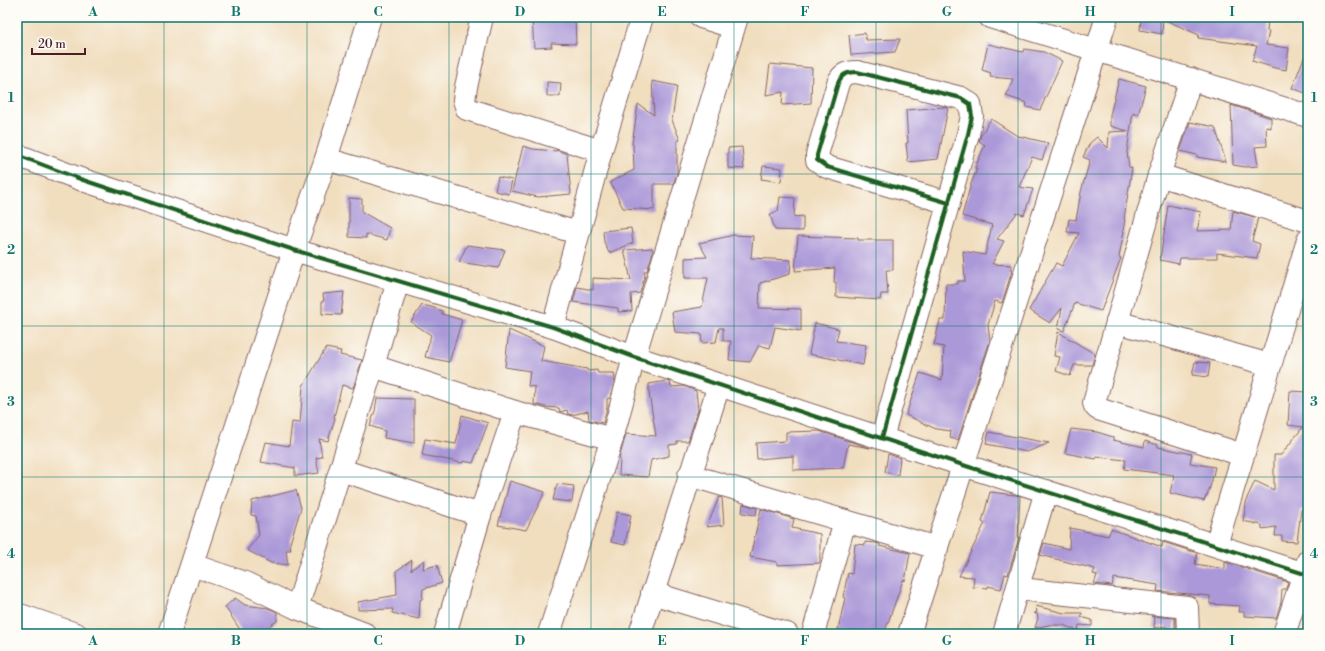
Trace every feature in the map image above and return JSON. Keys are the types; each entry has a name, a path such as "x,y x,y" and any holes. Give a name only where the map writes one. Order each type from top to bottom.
{"street":[{"path":"169,634 294,250 326,159 370,17"},
{"path":"482,17 466,87 464,100 467,109 601,151"},
{"path":"553,327 601,151 642,17"},
{"path":"549,634 612,439 634,357 735,22 701,17"},
{"path":"909,634 1107,17"},
{"path":"1004,19 1096,50 1308,116"},
{"path":"882,438 948,203 972,116 970,104 961,98 857,72 849,72 844,74 838,83 817,155 817,160 827,167 948,203"},
{"path":"1191,79 1159,175 1094,403 1098,409 1243,455"},
{"path":"17,155 80,179 294,250 553,327 634,357 963,465 1216,545 1307,569 1284,634"},
{"path":"326,159 578,233"},
{"path":"1159,175 1308,221"},
{"path":"1216,545 1308,240"},
{"path":"297,608 398,281"},
{"path":"1117,322 1270,365"},
{"path":"373,366 515,412 612,439"},
{"path":"640,634 719,384"},
{"path":"445,634 480,515 515,412"},
{"path":"340,470 480,515"},
{"path":"689,475 937,548"},
{"path":"1004,634 1046,491"},
{"path":"813,634 845,521"},
{"path":"192,565 245,583 297,608 365,634"},
{"path":"1018,587 1028,590 1187,607 1188,634"},
{"path":"652,593 787,634"},
{"path":"17,614 76,634"}],"building":[{"path":"558,17 557,20 575,18 576,44 551,43 552,47 534,48 532,18"},
{"path":"1141,17 1268,17 1267,31 1269,31 1266,45 1289,48 1286,70 1252,61 1257,46 1198,38 1199,35 1163,19 1162,34 1140,30"},
{"path":"865,33 866,40 900,39 895,52 851,55 849,35"},
{"path":"988,44 1023,52 1024,49 1044,52 1062,61 1040,110 1026,107 1027,103 1006,96 1013,79 990,77 991,73 982,70"},
{"path":"1308,50 1308,94 1292,88"},
{"path":"770,64 812,68 811,103 782,105 783,92 766,95"},
{"path":"1119,79 1146,86 1138,115 1133,113 1127,151 1129,167 1132,168 1119,257 1121,258 1101,311 1075,303 1064,331 1058,329 1062,308 1050,323 1029,310 1056,263 1062,266 1079,233 1067,232 1069,219 1076,220 1081,192 1090,160 1083,157 1090,143 1097,137 1108,148 1109,132 1128,131 1110,126 1110,115"},
{"path":"652,81 677,86 672,120 680,140 677,141 677,174 673,184 654,184 654,210 623,208 610,182 634,170 632,144 638,104 654,115"},
{"path":"547,82 561,83 560,96 547,96"},
{"path":"1231,105 1271,118 1271,128 1266,127 1267,146 1255,147 1258,166 1245,167 1233,165"},
{"path":"948,108 938,159 908,162 906,143 908,143 906,110"},
{"path":"991,119 1019,137 1048,143 1042,160 1032,157 1019,187 1033,189 1024,215 1017,213 997,239 1004,241 992,264 1011,265 1012,271 1002,303 995,301 988,325 990,341 958,440 950,438 951,431 936,429 906,415 920,373 942,380 944,347 934,345 940,320 945,320 946,284 958,284 958,281 965,281 963,251 985,255 992,225 962,216 977,169 975,168 985,145 979,141"},
{"path":"1190,122 1215,127 1226,162 1197,157 1197,155 1180,151"},
{"path":"523,146 533,149 556,150 567,154 571,194 538,197 512,191"},
{"path":"742,147 744,169 728,168 728,148"},
{"path":"763,166 782,168 781,182 761,179"},
{"path":"498,177 512,180 509,194 495,191"},
{"path":"780,197 795,198 794,217 803,216 803,231 775,230 770,214 778,211"},
{"path":"349,198 362,199 362,212 390,228 387,240 366,234 366,238 349,237"},
{"path":"1168,205 1201,212 1197,231 1231,230 1233,211 1258,218 1252,241 1260,244 1257,258 1217,253 1217,258 1180,258 1179,264 1160,260"},
{"path":"631,228 633,243 609,253 604,242 603,231"},
{"path":"734,235 753,236 751,258 791,260 790,274 760,283 759,308 801,309 801,331 775,327 770,348 759,345 750,362 729,360 731,341 723,341 723,328 719,328 716,342 702,343 701,334 675,332 672,312 702,307 708,278 685,278 685,258 707,257 699,243"},
{"path":"798,236 858,238 858,240 893,240 893,270 886,270 888,294 881,294 880,300 836,297 836,282 834,282 835,268 795,271"},
{"path":"467,245 505,250 498,268 459,262"},
{"path":"652,248 653,252 647,271 644,271 645,276 640,293 631,294 632,311 618,312 618,308 573,302 577,287 593,290 593,278 631,280 624,250"},
{"path":"344,292 341,315 322,314 322,301 324,301 323,294"},
{"path":"422,305 442,311 442,314 462,320 449,362 425,357 431,335 411,322"},
{"path":"815,323 839,329 836,341 866,345 863,365 809,354"},
{"path":"509,330 544,346 541,361 587,369 588,371 597,370 598,373 614,373 615,379 610,398 607,399 607,408 603,423 589,420 588,411 572,415 568,414 567,410 560,412 559,408 545,407 534,404 535,387 528,386 530,371 505,367"},
{"path":"1058,332 1095,354 1092,365 1074,365 1070,376 1056,371 1060,357 1054,356"},
{"path":"326,348 341,351 340,355 362,360 353,388 342,385 335,418 328,441 319,439 322,457 316,458 319,473 295,476 295,468 261,462 266,442 289,446 292,422 300,423 303,386"},
{"path":"1195,362 1210,363 1208,377 1192,375"},
{"path":"667,381 670,382 671,387 684,386 696,391 698,410 688,441 677,441 677,444 669,445 669,456 651,460 648,477 619,475 619,459 626,434 656,436 649,393 649,384"},
{"path":"1290,391 1308,392 1308,496 1306,495 1303,510 1301,510 1297,542 1282,541 1282,536 1275,536 1276,527 1262,529 1262,525 1243,521 1247,498 1255,481 1274,490 1274,455 1281,455 1303,427 1288,425"},
{"path":"377,398 414,399 414,443 384,438 385,431 370,426 375,411"},
{"path":"462,415 488,423 473,463 463,461 463,463 422,455 425,439 456,444"},
{"path":"1071,429 1097,432 1113,437 1113,440 1144,447 1145,441 1158,445 1158,447 1192,454 1190,463 1215,467 1207,496 1204,501 1170,493 1174,475 1124,469 1126,460 1097,457 1096,459 1065,453"},
{"path":"819,431 870,448 848,444 843,468 793,470 793,456 757,459 756,443 786,441 786,432"},
{"path":"989,432 1049,443 1027,452 986,444"},
{"path":"888,454 900,458 898,475 885,472"},
{"path":"510,481 545,492 526,530 498,525"},
{"path":"557,484 574,486 572,502 553,500"},
{"path":"296,490 301,508 290,543 291,550 286,550 288,565 271,563 247,550 259,535 256,516 251,515 252,501"},
{"path":"990,492 1020,496 1019,538 1008,575 1005,574 1001,589 988,586 988,588 973,587 974,577 959,576 985,523 982,522"},
{"path":"719,497 722,498 724,525 707,527"},
{"path":"743,504 757,508 756,515 742,513"},
{"path":"761,509 794,519 792,528 820,534 820,563 777,565 777,562 750,557"},
{"path":"617,512 631,515 625,545 611,542"},
{"path":"1070,528 1108,536 1111,529 1162,547 1163,542 1197,553 1195,564 1225,569 1225,562 1288,582 1286,589 1282,589 1281,602 1276,618 1244,616 1244,612 1239,612 1240,606 1210,604 1210,596 1157,591 1158,585 1114,578 1112,586 1094,584 1097,575 1093,574 1095,569 1040,555 1044,543 1069,549"},
{"path":"865,542 876,543 880,544 879,546 910,553 905,581 903,580 884,634 837,634 845,598 843,597 848,573 852,574 855,544 865,545"},
{"path":"412,560 411,570 424,560 423,569 437,565 442,583 423,589 422,599 420,600 419,619 392,613 393,609 358,610 358,602 397,595 396,571"},
{"path":"235,598 245,605 268,608 277,612 277,621 260,632 258,629 249,634 243,634 225,607"},
{"path":"1036,606 1064,613 1082,613 1081,617 1092,620 1092,626 1079,625 1078,631 1063,625 1049,625 1035,628 1038,618 1037,614 1034,613 1037,612"},
{"path":"1151,616 1175,618 1175,634 1165,626 1154,628 1155,618"}],"cycle path":[{"path":"882,438 968,134 972,116 970,104 961,98 857,72 850,72 841,77 817,155 817,160 827,167 949,203"},
{"path":"17,155 80,179 294,250 553,327 634,357 963,465 1308,575"}]}
